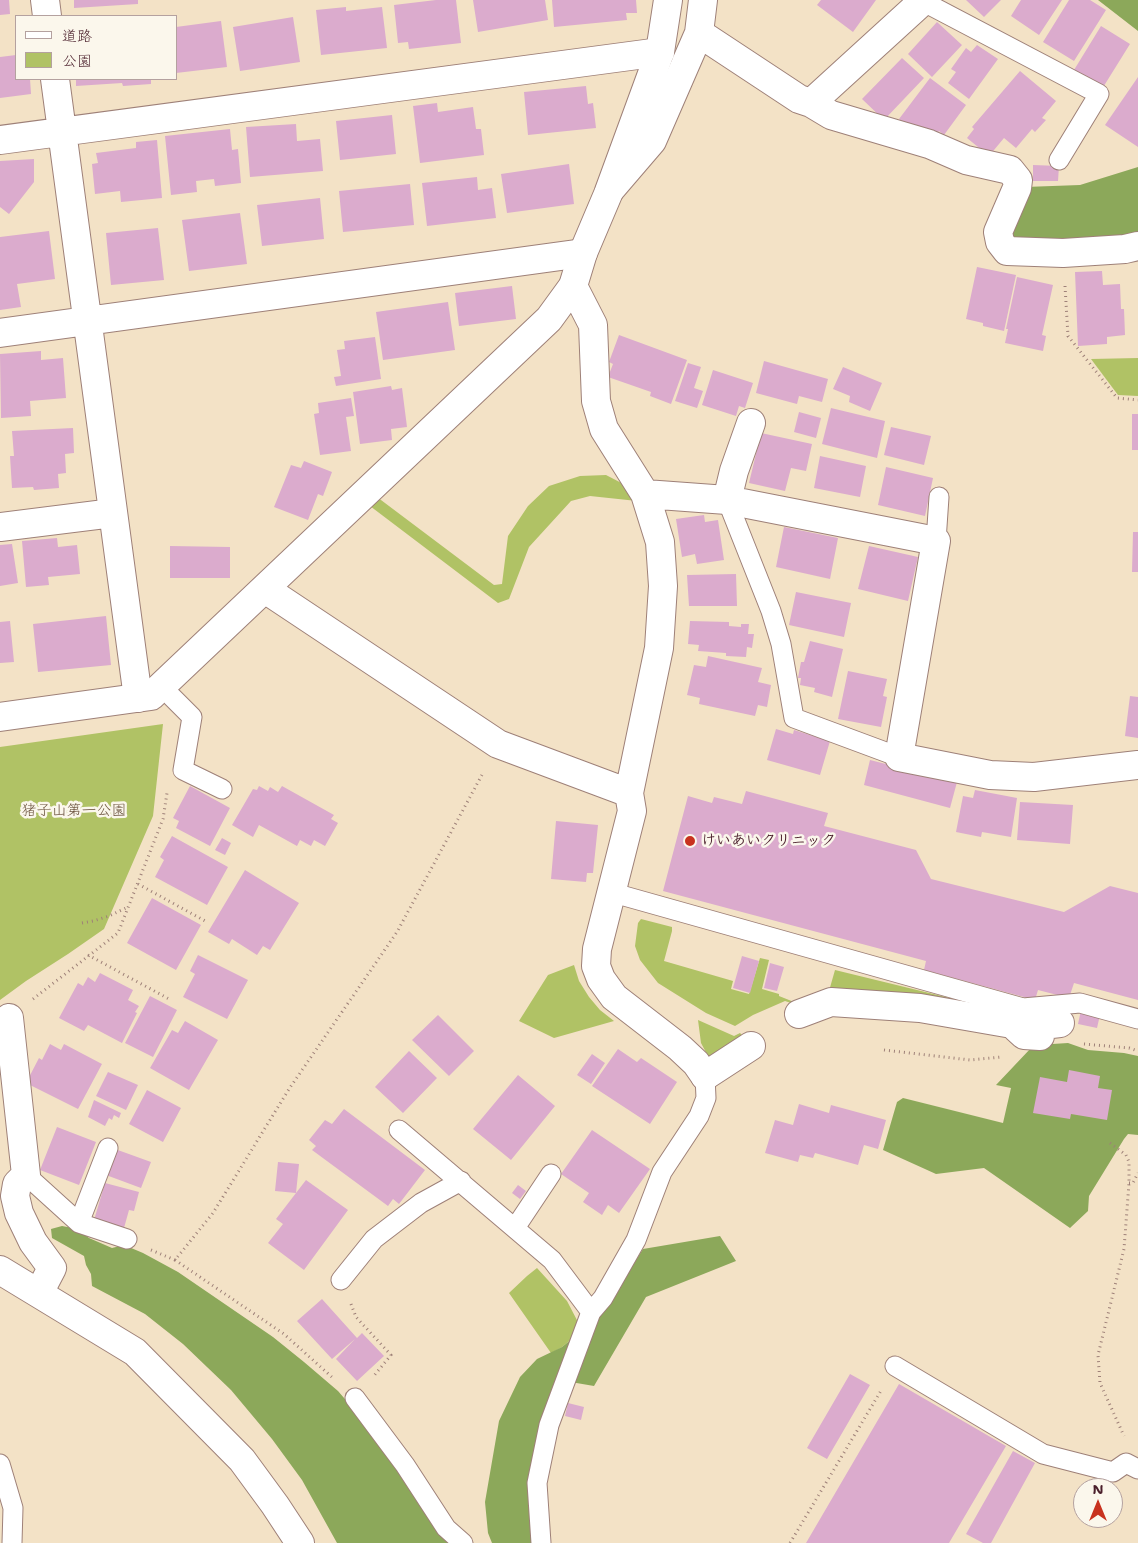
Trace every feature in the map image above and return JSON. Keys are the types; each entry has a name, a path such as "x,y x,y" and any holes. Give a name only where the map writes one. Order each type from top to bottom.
{"street":[{"path":"45,0 47,15"},
{"path":"0,717 151,696 171,687 265,589 549,319 573,286 583,254 608,194 660,52 668,0"},
{"path":"608,194 652,141 699,33 703,0"},
{"path":"811,103 922,0"},
{"path":"699,33 799,99 811,103 831,115 929,144 966,160 1010,170 1018,180 1017,188 998,232 1000,242 1007,251 1063,253 1125,249 1138,246"},
{"path":"0,140 660,52"},
{"path":"55,80 138,698"},
{"path":"0,333 583,254"},
{"path":"573,286 593,325 596,401 604,429 645,494 660,542 663,586 659,648 629,793 632,810 610,892 597,949 596,966 601,979 614,997 680,1048 696,1063 705,1076 750,1046"},
{"path":"727,500 750,422"},
{"path":"645,494 727,500 936,541 899,756 990,775 1034,777 1138,765"},
{"path":"0,527 113,513"},
{"path":"265,589 498,744 629,793"},
{"path":"798,1014 831,1002 920,1008 1012,1024 1024,1035 1050,1030"},
{"path":"8,1018 26,1175 17,1184 15,1196 19,1213 33,1242 52,1268 39,1293"},
{"path":"0,1270 135,1352 242,1460 300,1543"}],"lane":[{"path":"922,0 1099,94 1059,160"},
{"path":"936,541 939,497"},
{"path":"727,500 781,644 794,718 899,756"},
{"path":"171,687 176,720"},
{"path":"171,687 192,717 183,770 222,789"},
{"path":"610,892 1023,1008 1080,1003 1138,1019"},
{"path":"541,1543 538,1483 549,1425 591,1312 602,1298 636,1240 662,1172 699,1116 706,1098 705,1076"},
{"path":"399,1130 552,1260 591,1312"},
{"path":"79,1224 108,1148"},
{"path":"515,1228 551,1174"},
{"path":"26,1175 79,1224 127,1240"},
{"path":"341,1280 374,1240 420,1203 461,1181"},
{"path":"895,1366 1043,1454 1113,1472 1126,1463 1138,1468"},
{"path":"355,1398 406,1465 446,1528 463,1543"},
{"path":"0,1464 13,1508 12,1543"}],"path":[{"path":"1063,253 1068,336 1117,398 1138,400"},
{"path":"175,1260 213,1213 288,1089 397,932 498,744"},
{"path":"8,1018 118,933 163,819 167,789"},
{"path":"138,884 207,922"},
{"path":"82,923 101,919 128,907"},
{"path":"88,955 169,999"},
{"path":"1078,1043 1128,1048 1138,1051"},
{"path":"1110,1143 1126,1155 1129,1162 1128,1183 1124,1249 1098,1355 1100,1383 1127,1441"},
{"path":"1128,1183 1133,1182 1138,1173"},
{"path":"127,1240 175,1260 284,1334 355,1398 391,1355 356,1317 341,1280"},
{"path":"790,1543 895,1366"}],"green space":[{"path":"1098,0 1138,0 1138,31"},
{"path":"1138,167 1138,236 1037,246 1011,239 1025,187 1080,185"},
{"path":"1138,358 1138,396 1118,395 1091,359"},
{"path":"606,475 633,489 637,501 590,496 571,501 529,547 509,599 498,603 370,506 377,497 494,585 502,584 508,536 528,506 549,486 580,476"},
{"name":"猪子山第一公園","path":"163,724 153,816 104,929 0,1000 0,747"},
{"path":"641,919 672,927 664,961 733,981 731,989 749,994 760,958 769,960 762,989 779,994 779,996 794,1002 785,1001 753,1015 735,1026 706,1013 658,983 640,960 635,946 638,923"},
{"path":"574,965 579,981 589,997 600,1010 614,1021 554,1038 519,1021 548,975"},
{"path":"835,970 958,1000 958,1003 829,991"},
{"path":"698,1020 734,1036 740,1033 747,1040 709,1058 701,1043"},
{"path":"1068,1043 1088,1050 1138,1056 1138,1135 1128,1134 1124,1139 1089,1196 1088,1211 1070,1228 984,1168 936,1174 883,1150 897,1102 903,1098 1003,1123 1011,1088 996,1085 1031,1048 1037,1045"},
{"path":"62,1226 78,1229 89,1238 112,1248 124,1245 178,1272 273,1337 304,1362 338,1391 381,1441 451,1543 337,1543 302,1480 272,1439 231,1390 183,1344 145,1314 92,1286 91,1274 84,1256 52,1238 51,1229"},
{"path":"720,1236 736,1261 646,1297 594,1386 559,1380 535,1543 492,1543 488,1533 485,1502 499,1421 520,1377 537,1359 562,1347 599,1317 643,1249"},
{"path":"537,1268 567,1301 579,1324 574,1337 551,1353 509,1293"}],"building":[{"path":"0,0 9,0 10,14 0,15"},
{"path":"74,0 138,0 138,4 74,8"},
{"path":"436,0 456,0 461,43 409,49 408,42 398,43 394,5"},
{"path":"473,0 545,0 548,20 478,32"},
{"path":"552,0 636,0 637,13 626,13 627,20 554,27"},
{"path":"821,0 876,0 853,32 817,5"},
{"path":"966,0 1001,0 984,17"},
{"path":"1021,0 1062,0 1039,35 1011,16"},
{"path":"1069,0 1090,0 1106,10 1074,61 1043,42"},
{"path":"346,7 346,11 382,7 387,48 321,55 316,10"},
{"path":"293,17 300,62 240,71 233,27"},
{"path":"221,21 227,67 178,73 178,27"},
{"path":"937,22 962,45 932,77 908,54"},
{"path":"1101,26 1130,44 1102,89 1074,70"},
{"path":"977,45 998,59 969,99 948,83 956,72 951,69 966,48 971,52"},
{"path":"15,55 15,80 30,80 31,94 0,98 0,57"},
{"path":"902,58 924,78 884,120 862,99"},
{"path":"1020,71 1056,101 1042,118 1046,120 1035,132 1032,129 1016,148 1004,138 989,156 967,138 974,129 972,127"},
{"path":"1138,77 1138,147 1105,125"},
{"path":"930,78 966,105 944,135 939,131 933,139 920,135 899,119"},
{"path":"76,80 151,80 151,84 123,86 122,83 76,86"},
{"path":"586,86 588,104 593,103 596,128 528,135 524,92"},
{"path":"437,103 438,112 473,107 476,129 481,129 484,155 420,163 413,106"},
{"path":"392,115 396,154 340,160 336,121"},
{"path":"296,124 297,141 320,139 323,171 250,177 246,127"},
{"path":"230,129 232,150 238,149 241,183 215,186 214,179 196,181 197,192 171,195 165,136"},
{"path":"157,140 162,198 121,202 120,191 95,194 92,164 98,163 96,153 136,148 136,142"},
{"path":"34,159 34,182 9,214 0,207 0,161"},
{"path":"569,164 574,204 507,213 501,174"},
{"path":"1033,165 1059,166 1058,181 1033,181"},
{"path":"477,177 478,190 492,188 496,218 427,226 422,183"},
{"path":"410,184 414,225 343,232 339,191"},
{"path":"320,198 324,239 262,246 257,205"},
{"path":"240,213 247,264 189,271 182,220"},
{"path":"158,228 164,280 111,285 106,233"},
{"path":"49,231 55,279 17,284 21,307 0,310 0,237"},
{"path":"977,267 1016,275 1004,331 983,326 983,323 966,319"},
{"path":"1102,271 1103,285 1120,284 1121,309 1124,309 1125,335 1107,337 1107,344 1078,346 1075,272"},
{"path":"1017,277 1053,285 1042,335 1046,336 1043,351 1005,343 1008,329 1006,329"},
{"path":"512,286 516,319 459,326 455,293"},
{"path":"448,302 455,350 383,360 376,312"},
{"path":"619,335 687,360 671,404 650,396 651,392 608,377 613,364 609,362"},
{"path":"375,337 381,379 336,386 334,377 341,376 337,350 345,349 344,341"},
{"path":"41,351 41,360 63,358 66,398 30,401 31,416 1,418 0,354"},
{"path":"764,361 828,379 822,402 799,396 797,404 756,393"},
{"path":"688,363 701,367 694,388 703,391 697,408 675,401"},
{"path":"843,367 882,383 870,411 849,402 850,396 833,389"},
{"path":"713,370 753,383 745,408 739,406 736,416 702,405"},
{"path":"391,386 392,390 402,388 407,427 391,429 392,440 360,444 353,392"},
{"path":"351,398 354,416 346,417 351,451 320,455 314,414 319,413 318,403"},
{"path":"831,408 885,421 877,458 822,444"},
{"path":"799,412 821,418 816,438 794,432"},
{"path":"1132,414 1138,414 1138,450 1132,450"},
{"path":"891,427 931,436 924,465 884,455"},
{"path":"73,428 74,453 65,454 66,473 58,474 59,488 34,490 33,487 12,488 10,456 14,456 12,431"},
{"path":"761,433 812,444 806,471 791,468 785,491 749,483"},
{"path":"820,456 866,466 860,497 814,488"},
{"path":"304,461 332,472 323,496 318,494 308,520 274,507 291,465 301,468"},
{"path":"886,467 933,478 925,516 878,505"},
{"path":"704,515 705,522 718,520 724,560 697,564 695,554 682,557 676,519"},
{"path":"784,527 838,538 830,579 776,567"},
{"path":"1133,532 1138,532 1138,572 1132,572"},
{"path":"57,538 58,547 77,545 80,574 48,577 49,585 26,587 22,541"},
{"path":"12,544 18,583 0,586 0,545"},
{"path":"170,546 230,547 230,578 170,578"},
{"path":"869,546 918,557 908,601 858,589"},
{"path":"736,574 737,606 689,606 687,575"},
{"path":"796,592 851,603 844,637 789,625"},
{"path":"106,616 111,665 38,672 33,624"},
{"path":"10,621 14,662 0,663 0,622"},
{"path":"690,621 729,622 729,626 741,627 741,624 749,624 748,634 754,634 752,648 747,647 746,657 698,651 699,645 688,644"},
{"path":"810,641 843,649 832,697 814,692 815,688 800,685 801,678 798,678 801,662 804,662"},
{"path":"708,656 762,668 758,682 771,685 767,707 758,705 755,716 699,704 700,698 687,695 694,665 706,667"},
{"path":"848,671 887,679 883,696 887,697 881,727 838,719"},
{"path":"1130,696 1138,697 1138,738 1125,736"},
{"path":"776,729 793,734 794,730 830,741 820,775 767,760"},
{"path":"870,760 957,782 950,808 864,785"},
{"path":"190,786 230,808 210,846 176,828 179,821 173,818"},
{"path":"259,786 268,791 270,787 278,792 282,786 334,815 331,819 338,823 325,846 314,840 311,846 300,840 297,846 259,825 253,837 232,825 253,789 257,790"},
{"path":"975,790 1017,798 1011,837 982,832 981,837 956,832 963,796 973,798"},
{"path":"746,791 828,813 824,826 916,850 931,879 1064,912 1110,886 1138,893 1138,1000 1074,983 1069,998 1038,990 1035,1000 924,970 926,961 663,891 688,796 712,803 714,797 742,804"},
{"path":"1020,802 1073,805 1070,844 1017,840"},
{"path":"556,821 598,825 593,873 587,873 586,882 551,879"},
{"path":"172,836 228,867 207,905 155,877 164,860 160,857"},
{"path":"222,838 231,843 225,855 215,850"},
{"path":"245,870 299,903 270,950 263,946 257,955 232,939 229,944 208,932"},
{"path":"152,898 201,925 176,970 127,943"},
{"path":"198,955 248,980 227,1019 183,997 195,974 190,971"},
{"path":"742,956 759,961 750,993 733,988"},
{"path":"770,963 784,967 777,991 764,988"},
{"path":"100,973 133,990 128,1000 139,1006 122,1043 88,1025 84,1031 59,1018 78,983 83,986 88,977 95,982"},
{"path":"150,996 177,1010 153,1057 125,1043"},
{"path":"1081,1010 1100,1015 1097,1028 1078,1024"},
{"path":"438,1015 474,1051 449,1076 412,1040"},
{"path":"185,1021 218,1040 189,1090 150,1068 172,1030 178,1033"},
{"path":"50,1044 61,1050 64,1044 102,1064 78,1109 26,1083 39,1058 42,1060"},
{"path":"618,1049 637,1062 641,1058 677,1082 650,1124 592,1086"},
{"path":"409,1051 437,1078 403,1113 375,1087"},
{"path":"592,1054 605,1063 591,1084 577,1075"},
{"path":"1069,1070 1100,1076 1098,1088 1112,1090 1107,1120 1071,1114 1070,1119 1033,1113 1040,1077 1067,1082"},
{"path":"108,1072 138,1085 126,1110 96,1096"},
{"path":"518,1075 555,1106 511,1160 473,1129"},
{"path":"147,1090 181,1108 163,1142 129,1124"},
{"path":"94,1100 121,1113 119,1118 114,1115 112,1120 109,1118 105,1126 88,1117"},
{"path":"799,1104 829,1113 831,1105 886,1120 878,1149 864,1145 858,1165 815,1153 813,1158 800,1155 798,1162 765,1153 775,1120 793,1125"},
{"path":"344,1109 425,1170 399,1204 393,1199 388,1206 312,1150 316,1146 309,1140 325,1120 332,1124"},
{"path":"57,1127 96,1142 79,1185 40,1170"},
{"path":"592,1130 650,1169 619,1213 608,1205 602,1215 583,1202 589,1193 561,1174"},
{"path":"115,1149 151,1162 141,1188 106,1175"},
{"path":"278,1162 299,1164 296,1193 275,1191"},
{"path":"306,1180 348,1210 304,1270 268,1243 283,1224 276,1219"},
{"path":"105,1183 139,1192 134,1211 129,1210 124,1228 94,1220"},
{"path":"518,1185 526,1191 520,1199 512,1193"},
{"path":"322,1299 357,1338 362,1333 384,1356 357,1381 336,1359 355,1339 332,1359 297,1321"},
{"path":"850,1374 870,1385 827,1459 807,1448"},
{"path":"899,1384 1006,1446 949,1543 806,1543"},
{"path":"568,1403 584,1407 581,1420 565,1416"},
{"path":"1013,1451 1035,1463 991,1543 983,1543 966,1534"}],"place":[{"name":"けいあいクリニック","path":"690,841"}]}
